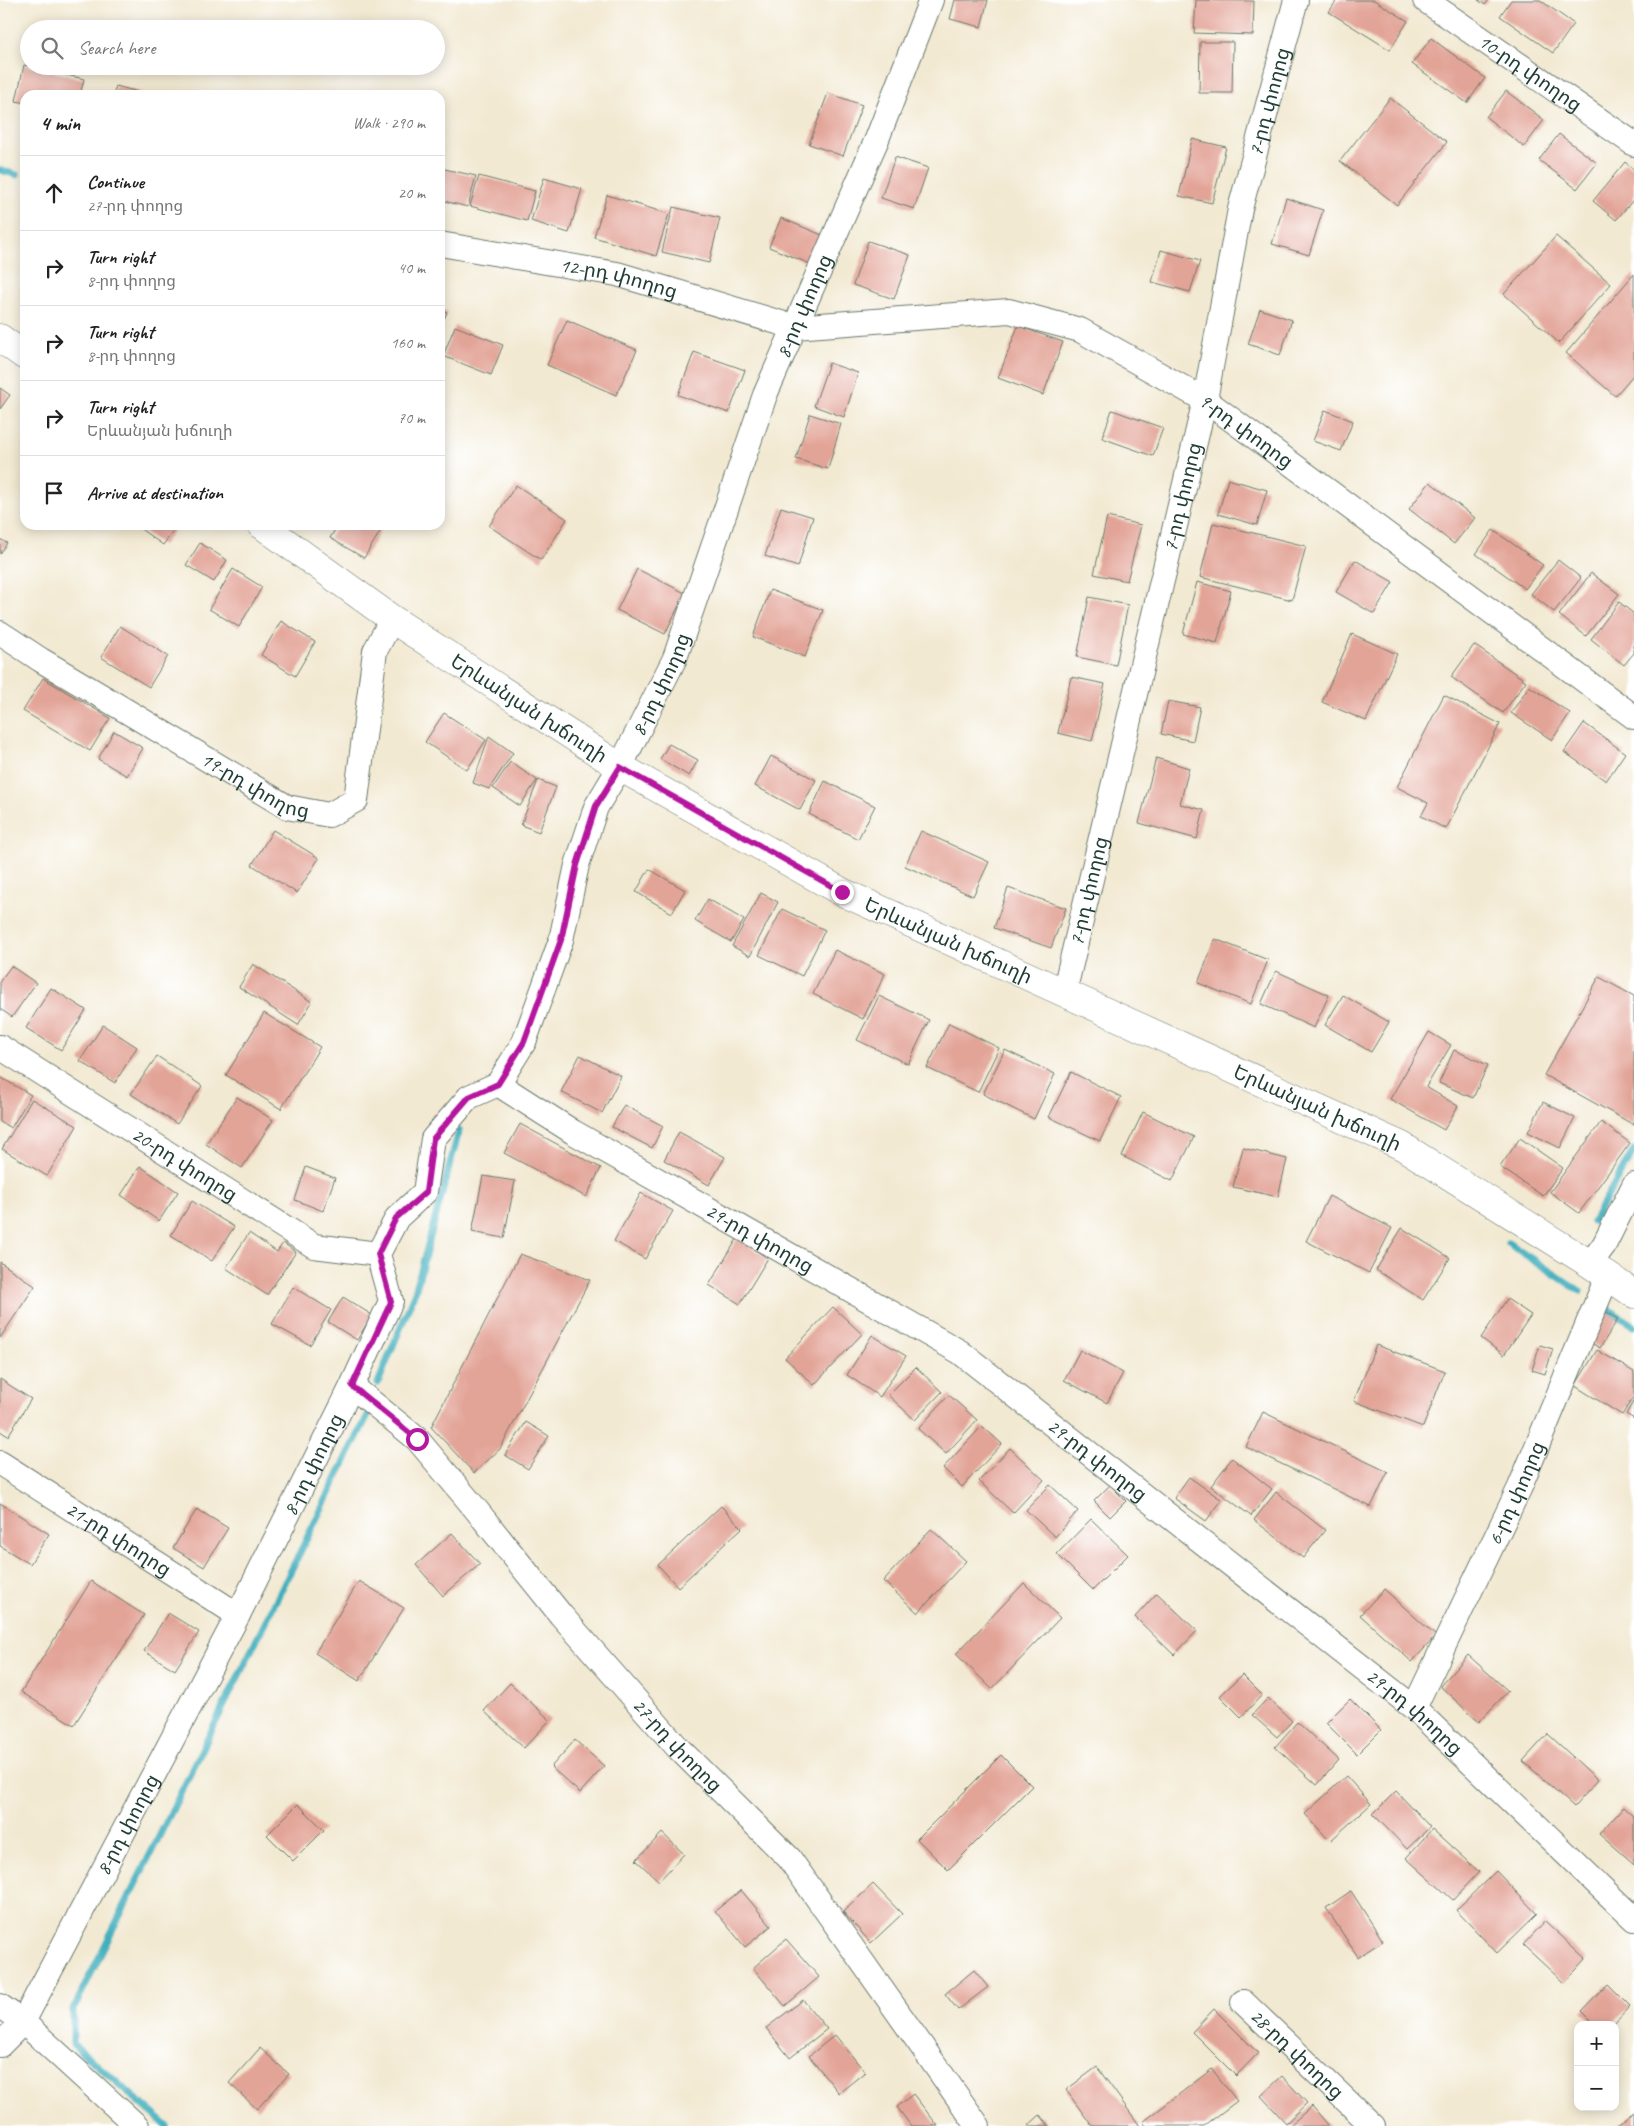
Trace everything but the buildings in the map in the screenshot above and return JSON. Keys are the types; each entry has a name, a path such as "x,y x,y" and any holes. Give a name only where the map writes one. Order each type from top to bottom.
{"main road":[{"path":"0,338 20,352"},
{"name":"Երևանյան խճուղի","path":"269,530 392,619 620,767 842,892 1402,1146 1634,1294"}],"street":[{"name":"8-րդ փողոց","path":"498,1084 524,1042 561,940 577,865 596,806 620,767 675,658 765,395 877,139 931,0"},
{"name":"7-րդ փողոց","path":"1064,992 1205,400 1240,209 1296,0"},
{"name":"10-րդ փողոց","path":"1425,0 1634,144"},
{"name":"12-րդ փողոց","path":"445,245 617,274 794,327"},
{"name":"9-րդ փողոց","path":"794,327 1009,312 1080,330 1205,400 1634,717"},
{"name":"19-րդ փողոց","path":"0,633 41,660 287,807 329,815 356,800 375,651 392,619"},
{"name":"20-րդ փողոց","path":"0,1048 314,1246 378,1254"},
{"path":"378,1254 396,1218 426,1192 433,1139 469,1097 498,1084"},
{"name":"29-րդ փողոց","path":"498,1084 573,1132 960,1352 1414,1708 1634,1919"},
{"name":"6-րդ փողոց","path":"1414,1708 1520,1487 1599,1270 1604,1245 1634,1185"},
{"name":"8-րդ փողոց","path":"0,2046 23,2022 238,1615 352,1386 391,1302 378,1254"},
{"name":"27-րդ փողոց","path":"352,1386 417,1439 574,1630 679,1749 789,1858 978,2126"},
{"name":"21-րդ փողոց","path":"0,1463 238,1615"},
{"name":"28-րդ փողոց","path":"1243,2002 1373,2126"},
{"path":"0,2006 23,2022 137,2126"}],"waterway":[{"path":"0,170 17,175"},
{"path":"378,1383 415,1292 459,1131"},
{"path":"1593,1221 1634,1150"},
{"path":"1508,1243 1580,1291"},
{"path":"1601,1304 1634,1326"},
{"path":"167,2126 73,2044 73,2010 369,1413"}],"route":[{"path":"417,1439 352,1386 391,1302 378,1254 396,1218 426,1192 433,1139 469,1097 498,1084 524,1042 561,940 577,865 596,806 620,767 842,892"}]}
